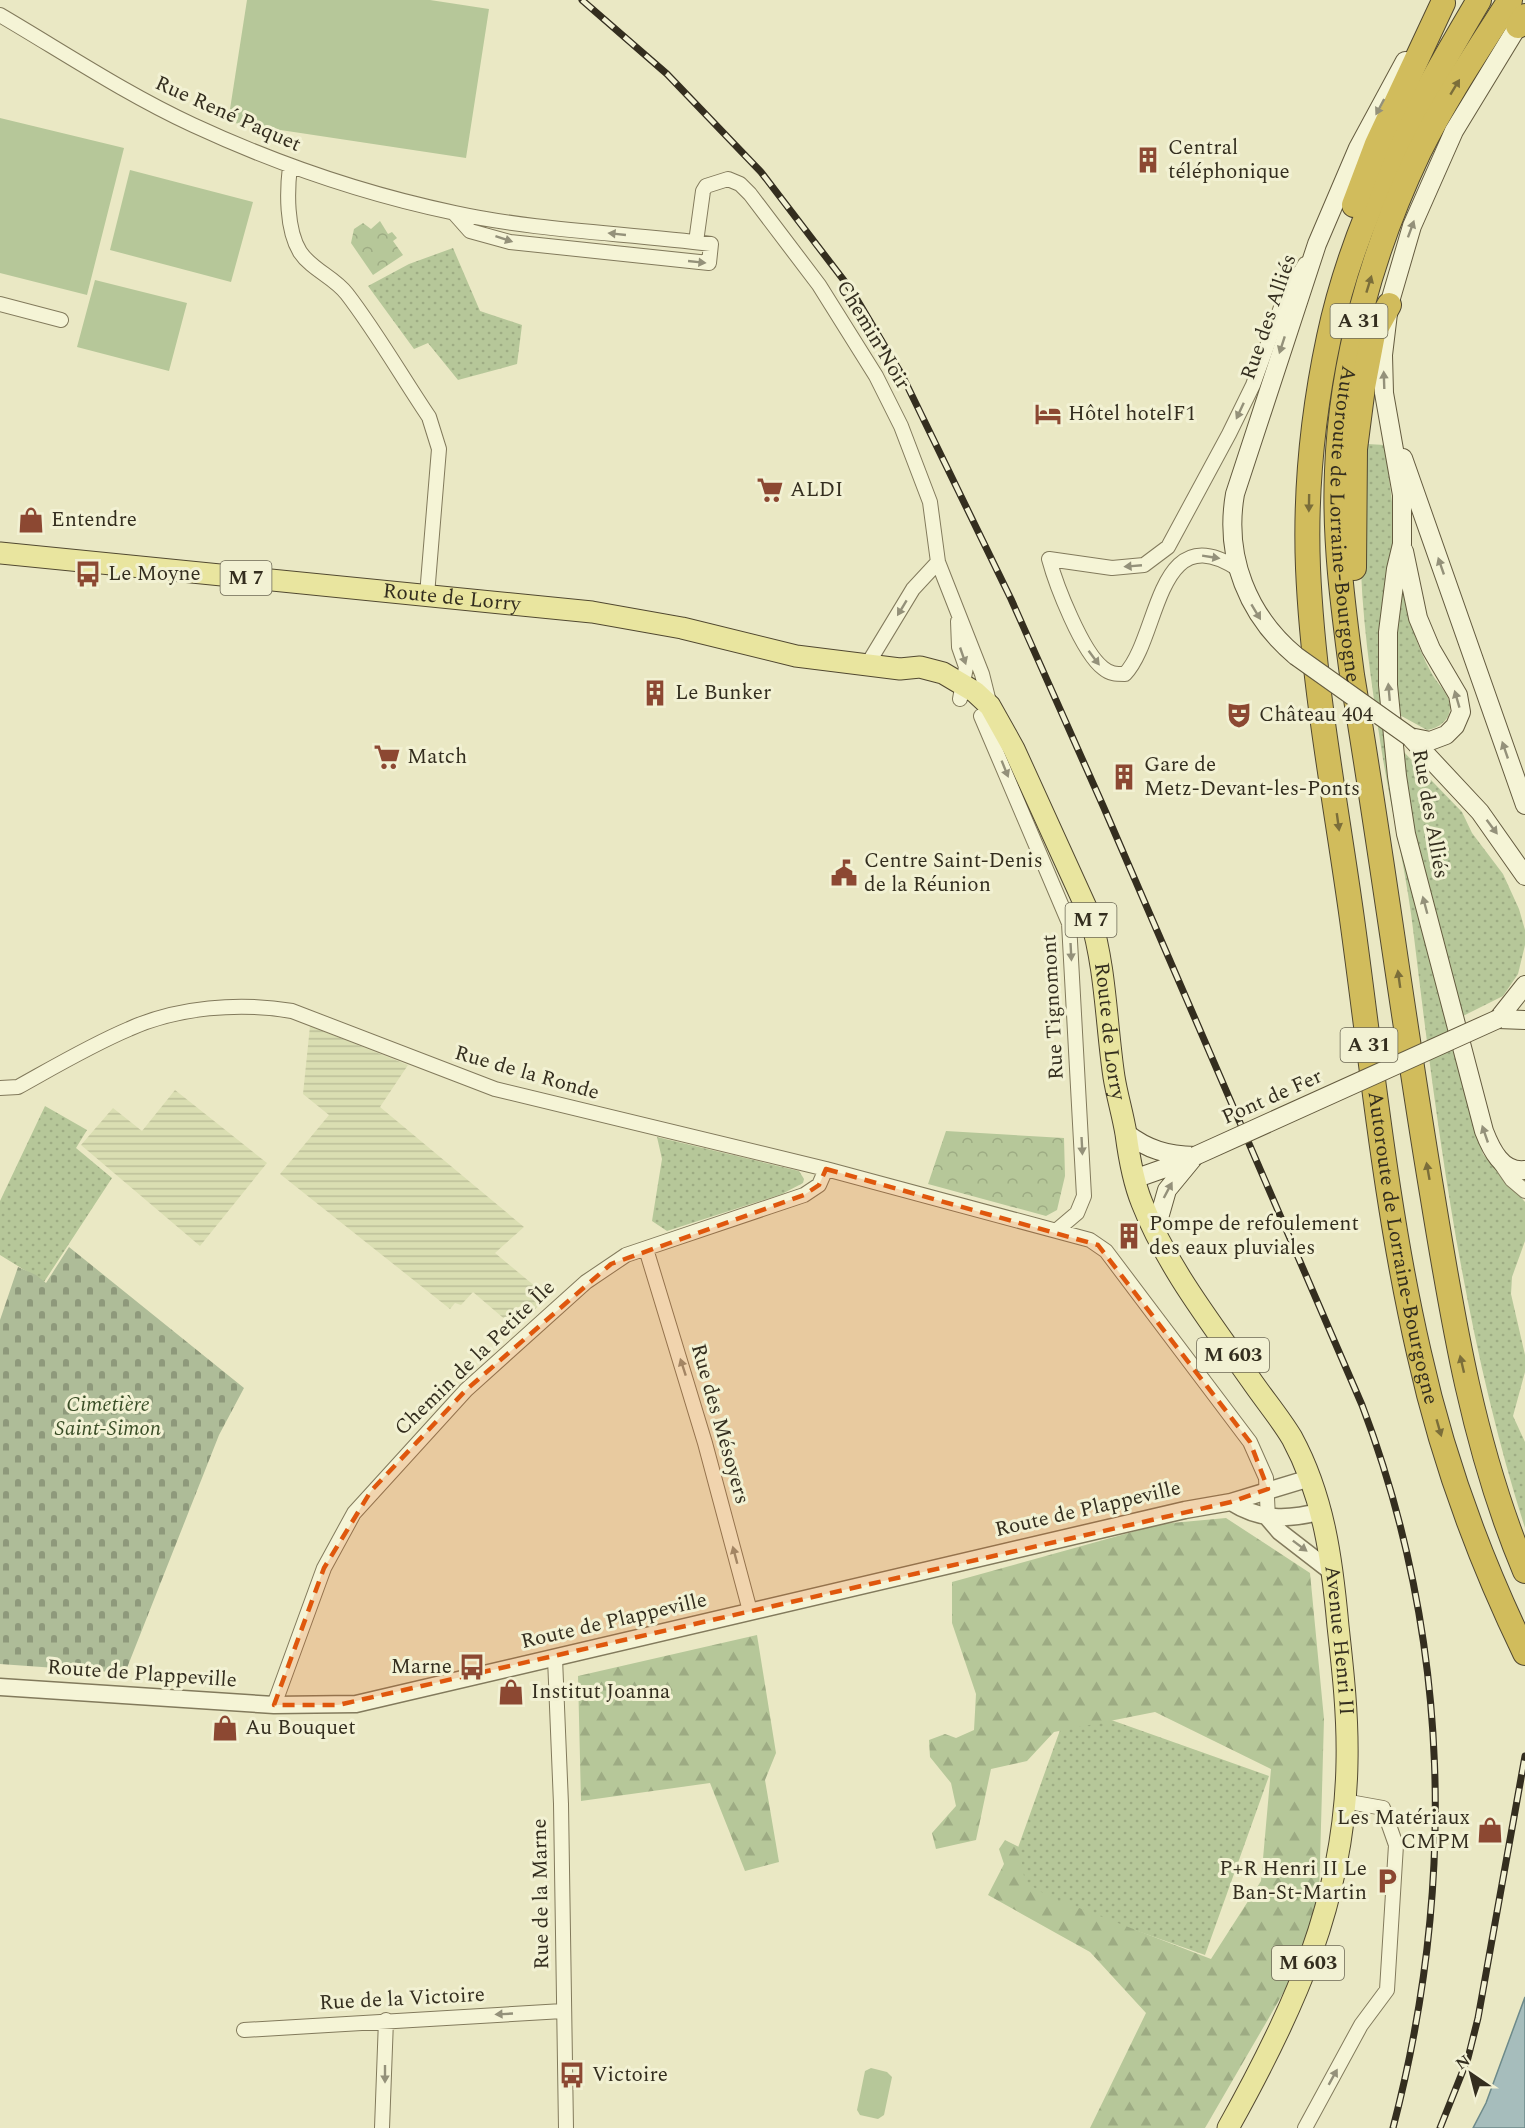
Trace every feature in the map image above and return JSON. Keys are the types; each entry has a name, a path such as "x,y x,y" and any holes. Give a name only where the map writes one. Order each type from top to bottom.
{"highway":[{"name":"Autoroute de Lorraine-Bourgogne","path":"1479,0 1417,106 1372,201 1348,266 1329,335 1313,444 1308,567 1313,636 1399,1254 1419,1355 1464,1509 1525,1653"},
{"name":"Autoroute de Lorraine-Bourgogne","path":"1510,0 1470,62 1419,152 1379,249 1364,298 1345,391 1337,471 1339,566 1352,675 1419,1119 1457,1344 1494,1489 1525,1570"},
{"path":"1313,444 1309,377 1329,282 1377,144 1444,2"},
{"path":"1352,675 1359,643 1354,595 1355,449 1362,387 1373,334 1389,305"}],"main road":[{"name":"Rue des Alliés","path":"1444,2 1396,75 1358,148 1317,244 1235,494 1232,531 1238,569 1248,596 1264,624 1296,656 1410,737 1480,812 1525,876"},
{"name":"Rue des Alliés","path":"1498,1159 1484,1131 1404,822 1388,685 1390,622 1396,569 1402,544 1401,495 1384,393 1383,364 1389,305 1412,226 1454,131 1523,20"},
{"name":"Rue des Alliés","path":"1393,438 1410,476 1525,806"},
{"path":"1402,544 1409,586 1418,618 1431,649 1458,695 1461,712 1455,726 1446,735 1430,741 1410,737"},
{"name":"Route de Lorry","path":"0,553 612,615 780,652 900,669 920,667 943,673 961,692 990,716 1019,760 1096,935 1109,1014 1114,1075 1134,1179"},
{"path":"1498,1019 1525,985"},
{"name":"Pont de Fer","path":"1134,1179 1175,1166 1525,1005"},
{"path":"1498,1019 1525,1020"},
{"path":"1126,1133 1150,1149 1168,1155 1195,1156"},
{"path":"1155,1232 1167,1190 1195,1156"},
{"path":"1498,1159 1509,1167 1525,1170"},
{"name":"Avenue Henri II","path":"1134,1179 1142,1205 1155,1232 1216,1331 1290,1436 1310,1478 1322,1511 1333,1573 1346,1699 1347,1764 1342,1829 1320,1931 1281,2031 1228,2128"}],"street":[{"name":"Rue René Paquet","path":"0,15 126,89 192,124 290,166 346,185 454,213 711,244 709,263 510,242 470,231 454,213"},
{"path":"290,166 290,209 299,251 311,265 347,294 429,417 436,433 439,464 427,595"},
{"name":"Chemin Noir","path":"696,242 703,190 706,186 728,179 740,184 819,285 849,329 901,426 930,502 938,562 988,691 990,716"},
{"path":"1238,569 1209,555 1194,557 1176,568 1164,582 1137,658 1125,674 1113,675 1102,668 1090,654 1054,580 1049,559 1112,568 1144,565 1168,547 1253,385 1284,299 1317,244"},
{"path":"0,304 61,320"},
{"path":"867,664 913,589 938,562"},
{"name":"Chemin Noir","path":"958,612 959,647 966,667 961,692"},
{"name":"Rue Tignomont","path":"990,716 1069,923 1084,1196 1077,1213 1057,1230"},
{"name":"Rue de la Ronde","path":"0,1088 18,1087 129,1028 165,1017 258,1006 292,1011 495,1089 826,1169 1090,1240 1106,1251 1250,1442 1264,1471 1268,1489 1268,1518"},
{"path":"1498,1159 1512,1180 1525,1191"},
{"name":"Chemin de la Petite Île","path":"274,1705 324,1568 354,1513 371,1491 466,1390 586,1282 626,1255 804,1195 819,1185 826,1169"},
{"name":"Rue des Mésoyers","path":"646,1249 702,1433 750,1611"},
{"name":"Route de Plappeville","path":"0,1687 274,1705 338,1705 377,1700 1185,1510 1231,1502 1310,1478"},
{"path":"1231,1502 1246,1511 1268,1518 1293,1517 1322,1511"},
{"path":"1268,1518 1280,1532 1333,1573"},
{"name":"Rue de la Marne","path":"555,1658 561,1804 566,2128"},
{"path":"1305,2128 1361,2025 1387,1990 1396,1845 1383,1808 1344,1801"},
{"name":"Rue de la Victoire","path":"244,2030 563,2011"},
{"path":"382,2128 386,2020"}],"highlighted area":[{"path":"826,1169 1098,1245 1250,1442 1266,1478 1268,1489 1231,1502 338,1705 274,1705 324,1568 371,1491 466,1390 611,1264 804,1195 819,1185"}],"green space":[{"path":"247,0 430,0 489,9 466,158 228,122"},
{"path":"0,118 124,148 87,295 0,273"},
{"path":"130,170 253,202 231,282 110,250"},
{"path":"380,221 388,234 392,232 397,238 393,241 403,255 373,275 351,243 354,229 363,223 371,229"},
{"path":"453,248 480,311 522,325 517,364 458,380 428,343 414,349 368,286 409,264"},
{"path":"95,280 187,303 169,371 77,347"},
{"path":"1367,444 1385,445 1394,518 1384,700 1448,1018 1483,1154 1525,1202 1525,1241 1512,1277 1511,1294 1525,1355 1525,1372 1513,1416 1525,1442 1525,1528 1485,1383 1469,1309 1433,1086 1411,913 1377,719 1361,578 1361,522"},
{"path":"1403,576 1406,601 1416,639 1426,663 1445,693 1450,706 1446,719 1436,727 1427,730 1396,713 1397,611"},
{"path":"1400,748 1462,812 1472,833 1503,874 1519,909 1525,930 1525,945 1518,974 1503,996 1461,1017 1413,829"},
{"path":"310,1026 408,1065 380,1107 524,1227 495,1253 548,1297 515,1328 473,1292 461,1305 455,1303 450,1309 280,1174 329,1115 303,1094"},
{"path":"175,1090 267,1163 200,1246 81,1145 113,1108 142,1131"},
{"path":"45,1106 87,1130 76,1148 112,1178 44,1282 0,1255 0,1201"},
{"path":"946,1131 1064,1138 1065,1176 1057,1210 1046,1216 928,1184"},
{"path":"657,1137 799,1171 804,1179 803,1183 782,1194 667,1231 652,1221 662,1159"},
{"name":"Cimetière Saint-Simon","path":"69,1247 244,1388 219,1435 125,1673 0,1664 0,1320 18,1267 36,1275 46,1283"},
{"path":"1226,1518 1310,1573 1324,1719 1318,1933 1205,2128 1090,2128 1146,2013 1090,1952 988,1895 1004,1864 999,1849 1005,1840 1019,1847 1025,1882 1048,1896 1211,1959 1261,1881 1271,1769 1155,1712 1054,1732 1027,1761 991,1769 976,1840 936,1849 932,1833 956,1806 951,1783 930,1757 929,1740 945,1734 956,1738 974,1730 976,1694 952,1623 952,1582 1161,1524"},
{"path":"757,1635 776,1753 765,1780 779,1862 745,1871 710,1783 581,1801 578,1676"},
{"path":"1069,1705 1269,1776 1205,1955 1005,1884"},
{"path":"871,2068 887,2072 892,2077 884,2115 878,2119 860,2115 857,2110 865,2071"}],"water":[{"path":"1525,1997 1525,2128 1473,2128 1486,2103"}],"railway":[{"path":"582,0 667,74 761,172 852,291 902,375 1011,599 1104,808 1362,1405 1391,1494 1413,1583 1428,1673 1434,1764 1434,1855 1427,1946 1413,2037 1393,2128"},
{"path":"1440,2128 1468,2058 1478,2018 1525,1756"}],"place":[{"name":"Central téléphonique","path":"1148,160"},
{"name":"Hôtel hotelF1","path":"1048,414"},
{"name":"ALDI","path":"770,490"},
{"name":"Entendre","path":"31,520"},
{"name":"Le Moyne","path":"88,574"},
{"name":"Le Bunker","path":"655,693"},
{"name":"Château 404","path":"1239,715"},
{"name":"Match","path":"387,757"},
{"name":"Gare de Metz-Devant-les-Ponts","path":"1124,777"},
{"name":"Centre Saint-Denis de la Réunion","path":"844,873"},
{"name":"Pompe de refoulement des eaux pluviales","path":"1129,1236"},
{"name":"Marne","path":"472,1667"},
{"name":"Institut Joanna","path":"511,1692"},
{"name":"Au Bouquet","path":"225,1728"},
{"name":"Les Matériaux CMPM","path":"1490,1830"},
{"name":"P+R Henri II Le Ban-St-Martin","path":"1387,1881"},
{"name":"Victoire","path":"572,2075"}]}
